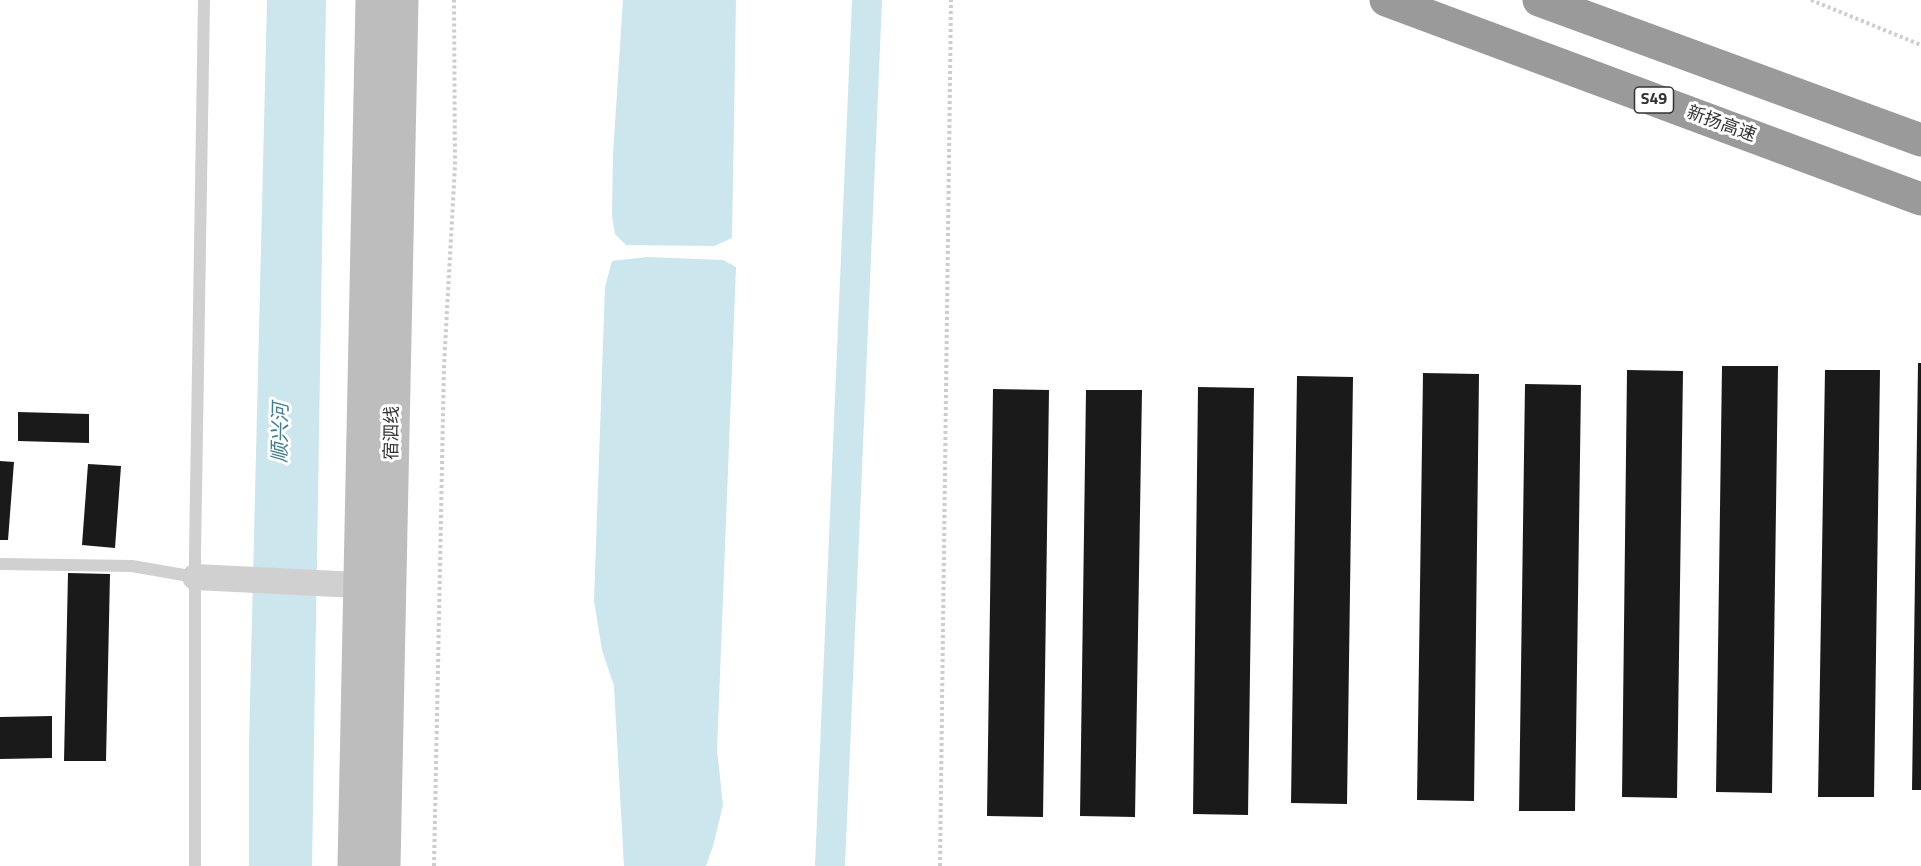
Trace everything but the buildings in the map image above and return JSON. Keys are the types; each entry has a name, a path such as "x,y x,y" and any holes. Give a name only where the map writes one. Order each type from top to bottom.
{"highway":[{"name":"新扬高速","path":"1386,0 1921,199"},
{"path":"1539,0 1921,140"}],"main road":[{"name":"宿泗线","path":"372,0 366,585 384,866"},
{"name":"宿泗线","path":"354,866 366,585 402,0"}],"street":[{"path":"195,577 366,585"}],"lane":[{"path":"195,866 195,577 204,0"},
{"path":"0,564 132,566 195,577"}],"path":[{"path":"434,866 444,366 455,165 454,0"},
{"path":"940,866 951,0"},
{"path":"1811,0 1921,45"}],"water":[{"name":"顺兴河","path":"267,0 326,0 312,866 249,866 249,742"},
{"path":"623,0 736,0 732,238 714,246 626,245 615,234 612,216 613,155"},
{"path":"647,257 723,260 736,267 717,750 723,805 706,866 624,866 614,686 602,650 594,601 605,287 612,261"}],"waterway":[{"path":"830,866 867,0"}]}
